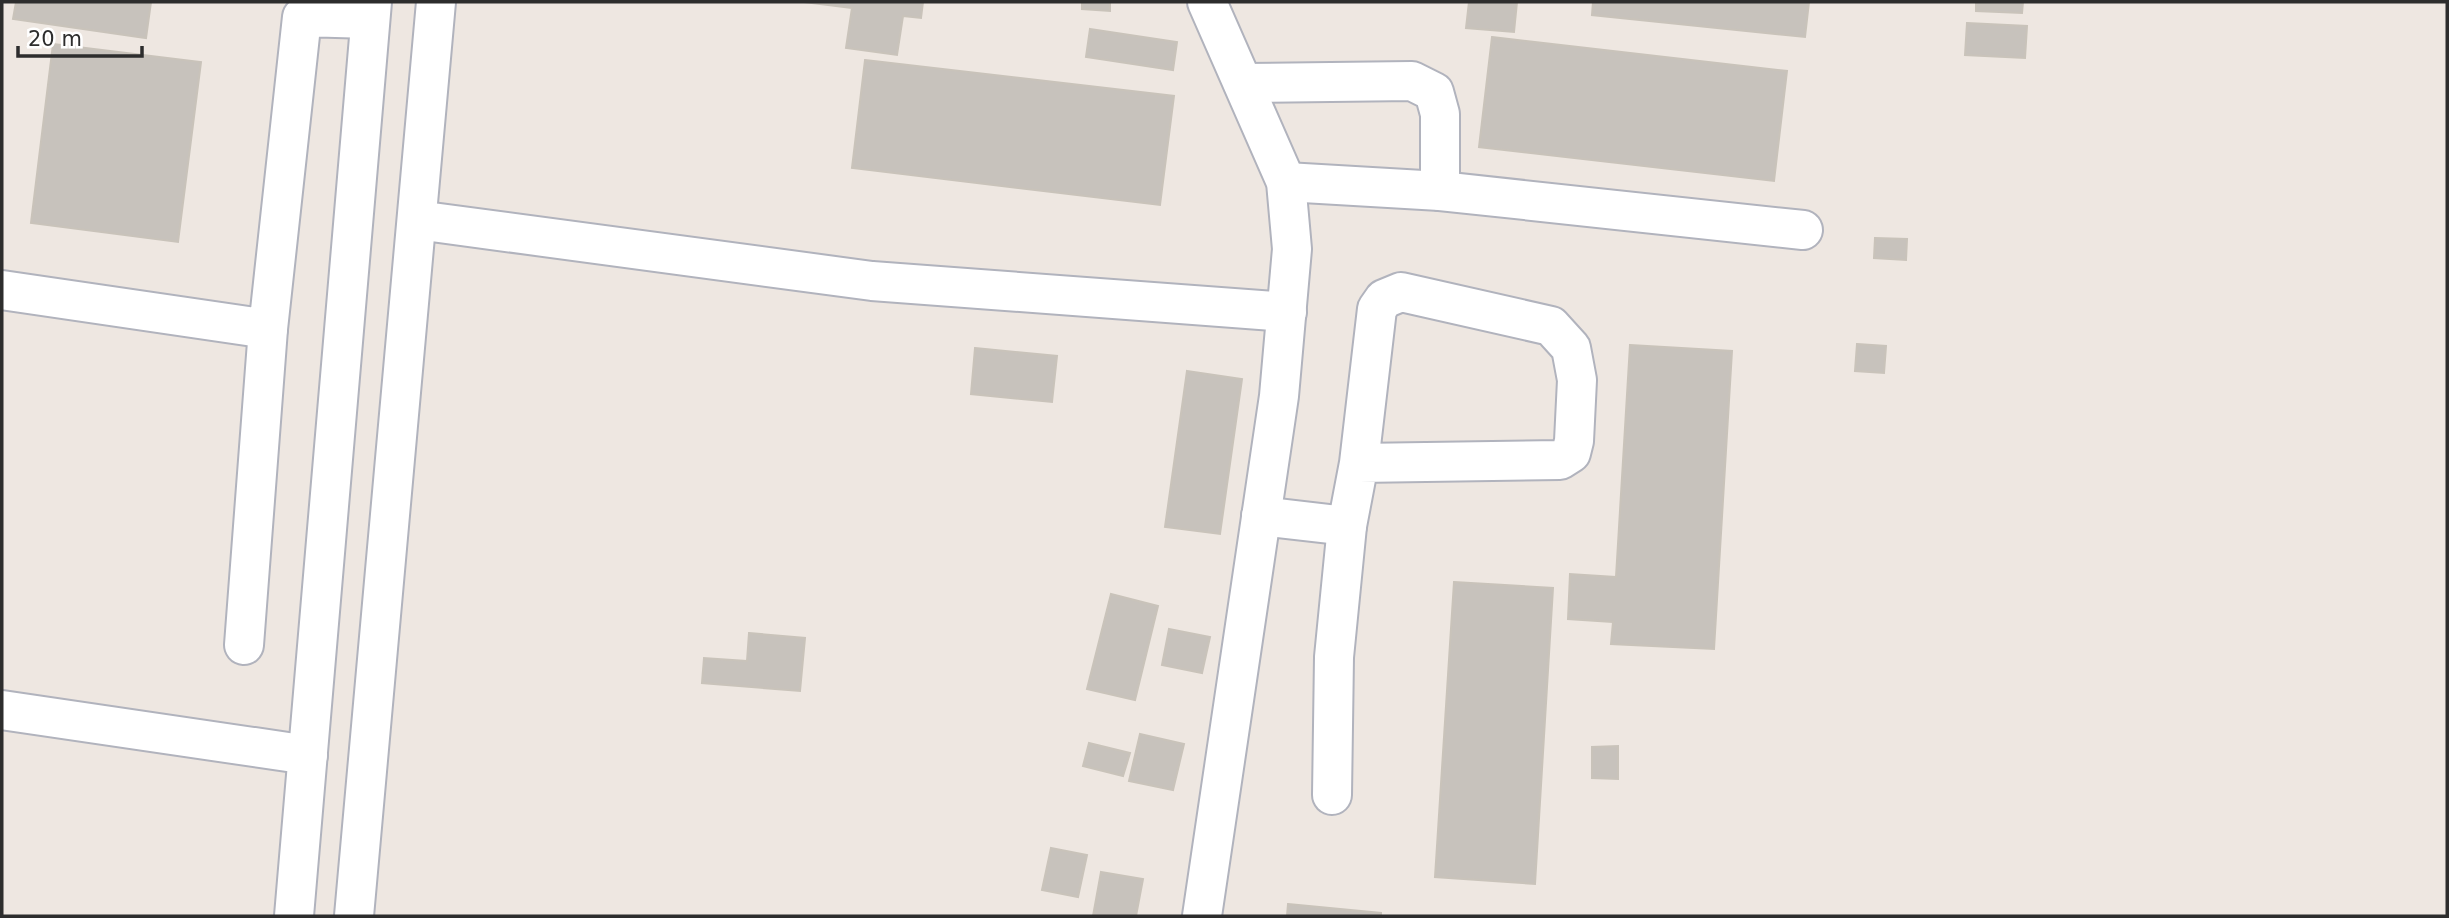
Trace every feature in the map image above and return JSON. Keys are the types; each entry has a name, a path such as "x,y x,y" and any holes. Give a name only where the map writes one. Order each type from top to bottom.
{"street":[{"path":"354,916 436,2"},
{"path":"1202,916 1279,396 1292,249 1286,182 1207,2"},
{"path":"244,645 268,329 302,9 371,10 295,916"},
{"path":"1243,83 1412,81 1434,92 1440,114 1440,191"},
{"path":"1286,182 1440,191 1803,230"},
{"path":"416,220 872,281 1287,312"},
{"path":"2,290 268,329"},
{"path":"1332,795 1334,657 1347,526 1359,463 1377,309 1384,299 1401,292 1551,326 1571,348 1577,380 1574,441 1571,453 1560,460 1359,463"},
{"path":"1261,516 1347,526"},
{"path":"2,710 308,755"}],"building":[{"path":"16,2 151,2 146,38 13,19"},
{"path":"804,2 923,2 921,18 903,16 897,55 846,48 852,8"},
{"path":"1082,2 1110,2 1110,11 1082,9"},
{"path":"1469,2 1517,2 1514,32 1466,28"},
{"path":"1593,2 1809,2 1805,37 1592,15"},
{"path":"1976,2 2023,2 2022,13 1976,11"},
{"path":"1967,23 2027,26 2025,58 1965,55"},
{"path":"1090,29 1177,42 1173,70 1086,57"},
{"path":"1492,37 1787,71 1774,181 1479,147"},
{"path":"53,44 201,62 178,242 31,223"},
{"path":"865,60 1174,96 1160,205 852,168"},
{"path":"1875,238 1907,239 1906,260 1874,258"},
{"path":"1857,344 1886,346 1884,373 1855,371"},
{"path":"1630,345 1732,351 1714,649 1611,644 1613,622 1568,619 1570,574 1616,577"},
{"path":"975,348 1057,356 1052,402 971,394"},
{"path":"1187,371 1242,379 1220,534 1165,527"},
{"path":"1454,582 1553,588 1535,884 1435,877"},
{"path":"1111,594 1158,606 1135,700 1087,689"},
{"path":"1169,629 1210,637 1202,673 1162,665"},
{"path":"749,633 805,638 800,691 702,683 704,658 747,661"},
{"path":"1140,734 1184,744 1173,790 1129,781"},
{"path":"1089,743 1130,753 1123,776 1083,766"},
{"path":"1618,746 1618,779 1592,778 1592,747"},
{"path":"1051,848 1087,855 1078,897 1042,890"},
{"path":"1101,872 1143,879 1136,916 1093,916"},
{"path":"1288,904 1381,913 1381,916 1287,916"}]}
